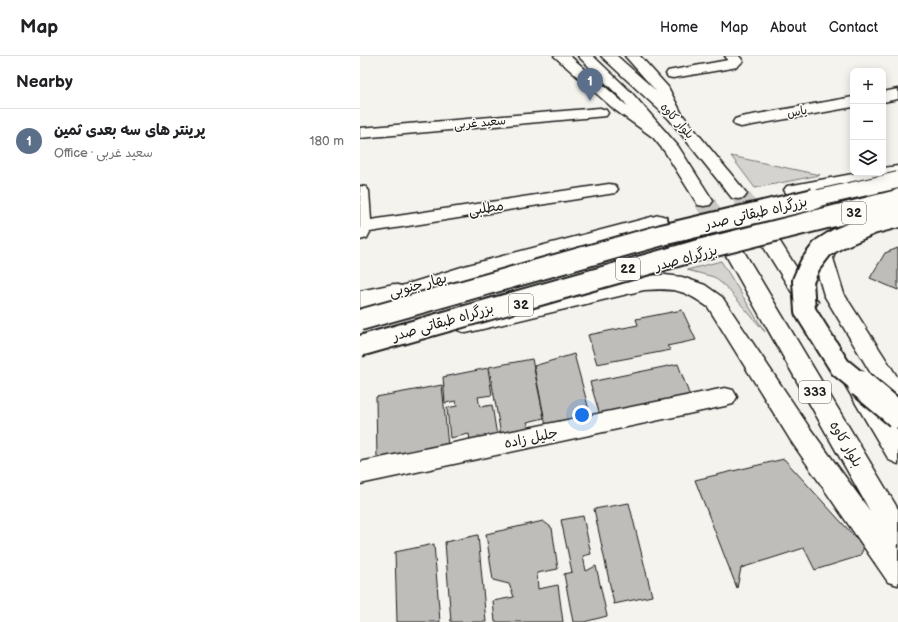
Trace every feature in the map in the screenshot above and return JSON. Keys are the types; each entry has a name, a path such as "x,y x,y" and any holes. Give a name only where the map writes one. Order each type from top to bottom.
{"main road":[{"path":"561,56 620,107 660,135"},
{"name":"بلوار کاوه","path":"585,56 626,96 660,135 672,150 704,201"},
{"name":"بلوار کاوه","path":"608,56 675,116 738,194"},
{"path":"632,56 663,90 675,116"},
{"path":"673,74 732,64 736,61 732,56"},
{"path":"886,96 898,94"},
{"name":"یاس","path":"741,122 850,103"},
{"name":"سعید غربی","path":"360,133 600,113"},
{"name":"32","path":"360,307 475,270 659,221 793,190 898,171"},
{"name":"بزرگراه طبقاتی صدر","path":"360,320 662,235 898,180"},
{"name":"مطلبی","path":"361,230 609,189"},
{"path":"360,191 361,230"},
{"name":"بزرگراه طبقاتی صدر","path":"360,346 678,254 806,221 898,201"},
{"name":"بزرگراه صدر","path":"360,351 682,259 898,201"},
{"path":"898,205 839,234 828,243 823,258 834,294 898,398"},
{"path":"898,217 872,224 837,239 823,248 810,265 803,281 805,311 840,366 898,415"},
{"name":"333","path":"770,241 791,272 898,453"},
{"name":"بلوار کاوه","path":"733,250 898,534"},
{"name":"بهار جنوبی","path":"360,298 399,290 475,270"},
{"path":"360,351 644,283 671,281 698,289 715,302 800,434 898,572"},
{"name":"جلیل زاده","path":"360,473 725,397"}],"shaded area":[{"path":"731,156 820,175 755,188"},
{"path":"721,261 765,332 726,287 714,277 687,270"}],"building":[{"path":"898,248 898,290 870,278 885,253"},
{"path":"682,310 696,340 667,346 671,350 597,364 588,335 638,325 636,319"},
{"path":"574,354 592,421 547,431 534,366"},
{"path":"532,359 544,418 527,422 530,430 501,435 489,367"},
{"path":"678,364 691,399 600,415 590,382"},
{"path":"488,368 492,395 478,397 480,407 492,405 497,436 470,441 469,434 450,438 447,408 457,406 456,401 445,403 443,377"},
{"path":"442,385 448,446 377,460 376,397"},
{"path":"784,459 864,547 860,556 815,570 804,548 741,568 737,588 695,480"},
{"path":"629,503 652,596 614,604 594,509"},
{"path":"583,516 591,554 583,556 586,571 596,566 607,616 584,622 573,622 564,574 572,572 561,520"},
{"path":"543,521 552,528 558,569 537,573 538,589 558,585 563,622 495,622 493,601 514,597 509,584 493,580 486,534"},
{"path":"478,535 486,622 451,622 445,542"},
{"path":"434,544 440,622 397,622 395,552"}],"tunnel":[{"path":"738,194 742,200"},
{"path":"742,199 770,241"},
{"path":"704,201 733,250"}],"place":[{"name":"پرینتر های سه بعدی ثمین","path":"590,101"}]}
